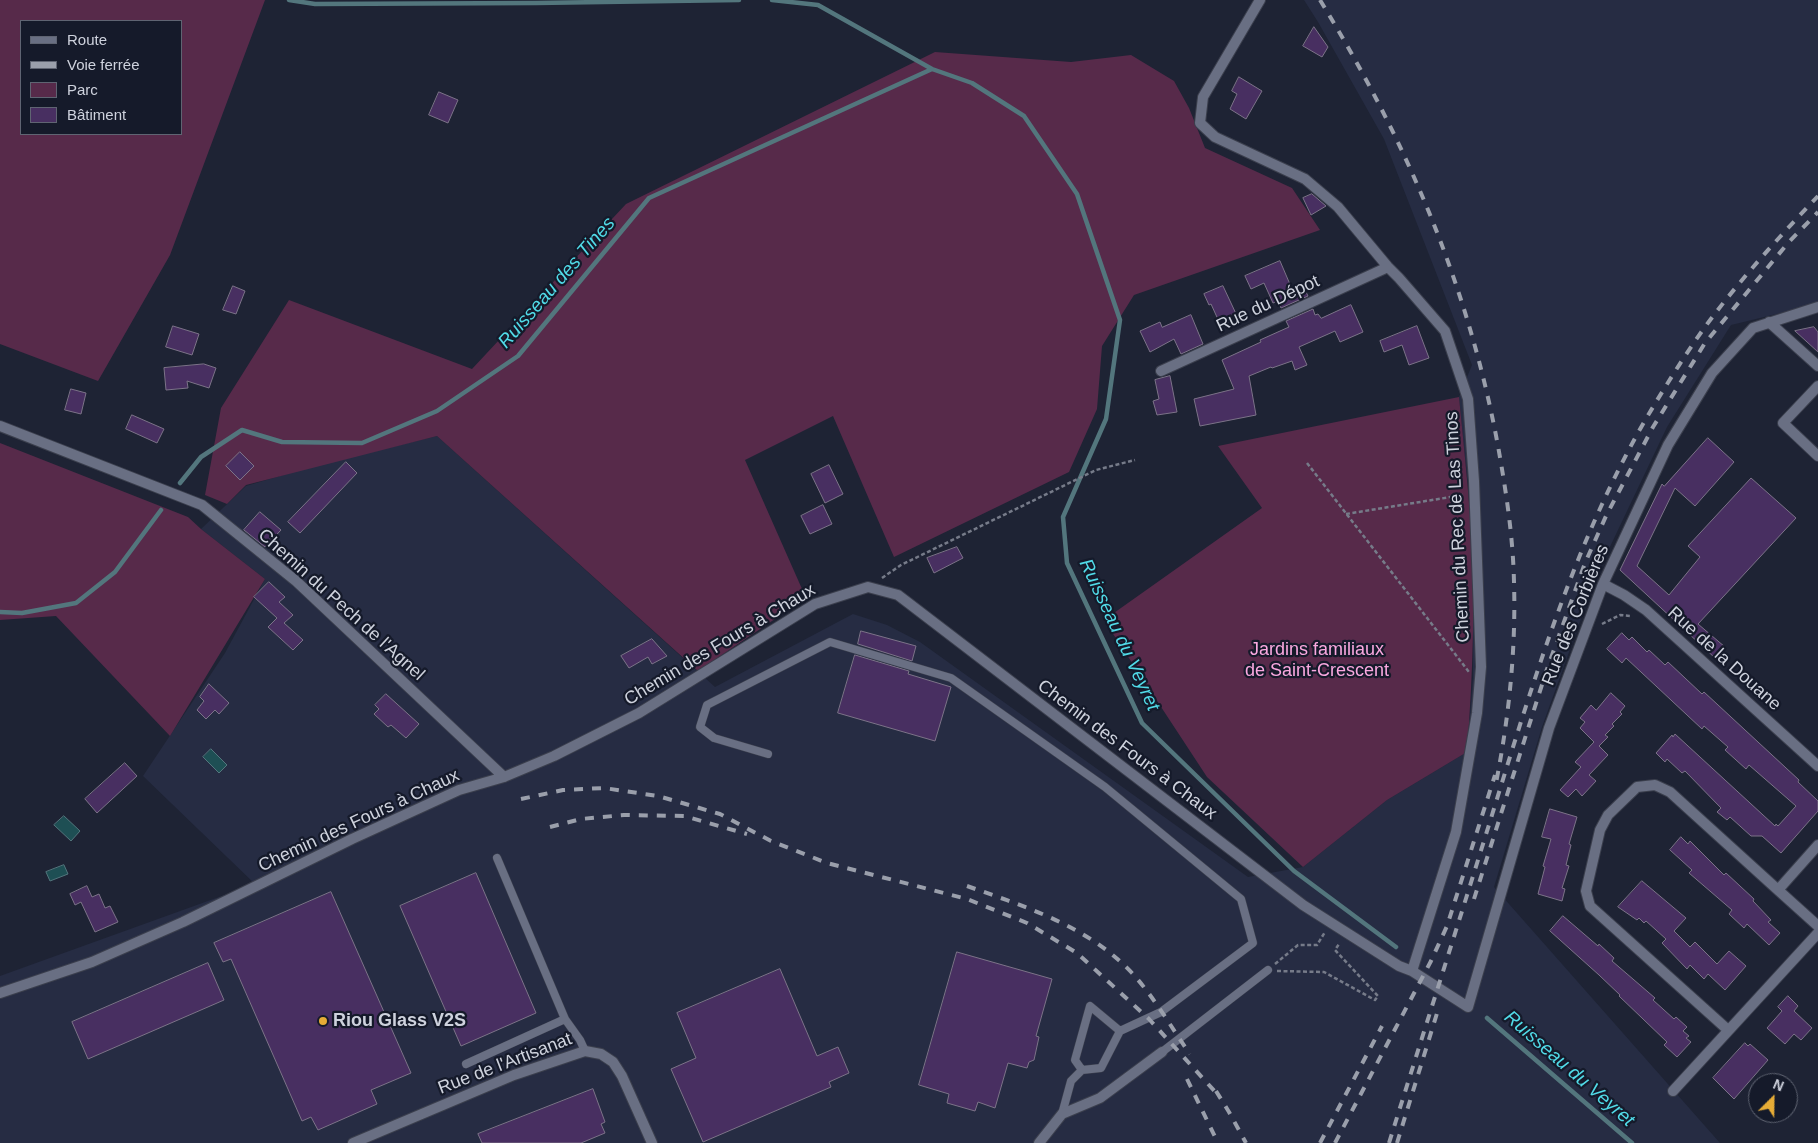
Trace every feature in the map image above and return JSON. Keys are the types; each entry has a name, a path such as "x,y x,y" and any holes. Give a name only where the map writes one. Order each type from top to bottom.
{"street":[{"name":"Chemin du Rec de Las Tinos","path":"1260,0 1203,97 1200,123 1214,137 1305,179 1338,207 1445,330 1468,399 1475,493 1481,666 1477,714 1456,832 1412,972"},
{"name":"Rue du Dépot","path":"1161,371 1388,266"},
{"name":"Rue des Corbières","path":"1468,1007 1549,728 1603,584 1668,445 1712,373 1753,328 1818,307"},
{"path":"1769,322 1818,366"},
{"path":"1818,386 1783,424 1818,456"},
{"name":"Chemin du Pech de l'Agnel","path":"0,426 202,505 296,581 504,777"},
{"name":"Rue de la Douane","path":"1603,584 1646,610 1818,766"},
{"name":"Chemin des Fours à Chaux","path":"0,993 92,962 183,922 352,839 459,790 504,777 554,756 639,713 815,604 868,587 898,595 1303,905 1468,1007"},
{"path":"1728,1030 1590,906 1586,891 1600,830 1608,815 1638,787 1655,785 1670,792 1818,926"},
{"path":"1778,890 1818,845"},
{"path":"1673,1091 1818,933"},
{"name":"Rue de l'Artisanat","path":"353,1143 514,1075 585,1050 601,1054 613,1062 622,1076 652,1143"},
{"path":"1039,1143 1062,1114 1100,1098 1162,1052"}],"lane":[{"path":"768,754 714,738 700,726 707,705 830,642 951,678 1105,787 1241,899 1253,942 1161,1012 1150,1019 1120,1031 1101,1068 1082,1070 1071,1081 1062,1114"},
{"path":"497,858 565,1020 585,1050"},
{"path":"1162,1052 1268,970"},
{"path":"1082,1070 1075,1060 1090,1006 1120,1031"},
{"path":"466,1064 565,1020"}],"path":[{"path":"868,587 901,564 1014,509 1096,470 1135,460"},
{"path":"1307,464 1479,686"},
{"path":"1346,514 1475,493"},
{"path":"1268,970 1298,945 1317,945 1320,940"},
{"path":"1268,970 1286,973 1324,972 1375,1000 1378,996 1335,950 1338,944 1346,949"}],"shaded area":[{"path":"1304,0 1818,0 1818,304 1731,325 1667,427 1597,574 1542,727 1494,887 1720,1143 0,1143 0,976 255,884 143,776 225,653 265,579 201,529 246,486 317,465 437,436 715,687 853,614 887,625 920,642 1248,877 1303,867 1387,800 1467,752 1473,677 1471,517 1459,397 1472,365 1384,139"},
{"path":"211,749 227,765 219,773 203,757"},
{"path":"64,816 80,831 71,841 54,825"},
{"path":"64,865 68,874 50,881 46,872"}],"green space":[{"path":"0,0 265,0 170,255 98,381 0,344"},
{"path":"935,52 1071,62 1131,55 1174,81 1189,108 1205,148 1292,188 1320,230 1134,295 1102,346 1097,409 1069,472 894,557 833,416 745,460 806,598 698,671 437,436 246,485 227,504 205,495 221,408 289,300 472,369 626,204"},
{"name":"Jardins familiaux de Saint-Crescent","path":"1459,397 1470,515 1473,574 1471,693 1467,752 1387,800 1303,867 1207,777 1104,620 1262,508 1218,446"},
{"path":"0,443 188,517 265,579 170,736 56,616 0,620"}],"building":[{"path":"1314,27 1328,47 1322,57 1303,46"},
{"path":"1239,77 1262,91 1246,119 1230,109 1237,94 1232,91"},
{"path":"439,92 458,100 448,123 429,115"},
{"path":"1312,194 1326,206 1311,215 1303,198"},
{"path":"1280,261 1295,296 1306,292 1308,296 1281,308 1278,301 1273,303 1264,283 1251,289 1245,276"},
{"path":"233,286 245,291 236,314 223,310"},
{"path":"1223,286 1238,318 1221,326 1204,294"},
{"path":"1351,305 1363,332 1340,342 1335,331 1299,347 1307,365 1295,370 1292,361 1249,376 1256,415 1200,426 1194,399 1234,389 1222,360 1289,327 1286,321 1313,309 1315,315 1318,314 1321,318"},
{"path":"1191,315 1203,344 1181,354 1174,339 1150,352 1140,331 1160,322 1162,327"},
{"path":"173,326 199,334 192,355 166,347"},
{"path":"1417,326 1429,358 1409,365 1402,345 1384,352 1380,341"},
{"path":"1814,327 1818,332 1818,352 1795,331"},
{"path":"204,364 216,368 209,388 187,381 188,388 166,390 164,368"},
{"path":"1170,376 1177,412 1157,415 1153,401 1159,399 1155,380"},
{"path":"71,389 86,393 81,414 65,410"},
{"path":"132,415 164,429 157,443 126,429"},
{"path":"1708,438 1734,462 1695,506 1675,488 1637,566 1669,595 1700,557 1688,546 1751,478 1796,518 1698,624 1725,647 1715,658 1620,570 1662,484 1664,486"},
{"path":"240,452 254,466 240,480 226,466"},
{"path":"346,462 357,473 300,533 288,522"},
{"path":"829,465 843,494 825,503 811,474"},
{"path":"823,505 832,524 810,534 801,516"},
{"path":"260,512 281,530 265,547 244,530"},
{"path":"957,547 963,558 934,573 927,558"},
{"path":"269,582 285,597 279,602 293,615 284,623 303,640 293,650 268,627 277,618 254,597"},
{"path":"861,631 916,646 912,661 858,644"},
{"path":"1622,633 1629,640 1632,637 1647,652 1649,650 1665,665 1668,662 1702,694 1704,692 1799,780 1798,782 1818,801 1818,811 1781,853 1762,836 1751,836 1730,817 1727,820 1717,812 1721,808 1685,771 1682,773 1667,759 1665,762 1656,753 1675,734 1775,826 1776,824 1778,826 1796,806 1749,765 1746,769 1725,750 1728,747 1704,726 1702,729 1626,658 1622,663 1607,649"},
{"path":"652,639 667,656 652,664 648,657 629,668 621,656"},
{"path":"855,655 909,671 908,674 951,687 935,741 838,713"},
{"path":"209,684 229,703 219,714 215,710 206,719 197,710 204,701 200,697"},
{"path":"1611,693 1625,706 1620,712 1622,714 1612,724 1614,726 1605,735 1608,737 1599,746 1608,755 1589,775 1596,781 1582,796 1576,789 1568,797 1560,790 1581,767 1575,762 1594,742 1580,728 1585,722 1580,718 1591,705 1596,710"},
{"path":"386,694 419,724 406,738 391,725 388,727 374,714 379,709 375,705"},
{"path":"125,763 137,776 97,813 85,799"},
{"path":"1550,809 1577,817 1569,844 1571,845 1566,865 1569,866 1562,888 1565,889 1562,901 1538,894 1545,867 1543,866 1551,839 1542,837"},
{"path":"1681,837 1688,844 1690,841 1724,875 1726,873 1754,899 1753,901 1771,920 1768,922 1780,933 1769,945 1747,924 1744,928 1729,914 1732,910 1689,873 1692,870 1670,850"},
{"path":"476,873 536,1013 461,1046 400,906"},
{"path":"1642,881 1686,918 1674,931 1690,947 1695,942 1717,964 1729,951 1746,966 1725,990 1708,974 1704,979 1690,965 1687,969 1662,943 1666,939 1646,921 1644,923 1639,918 1637,920 1618,907"},
{"path":"87,886 92,897 99,894 105,908 110,906 118,922 95,932 81,902 75,905 70,894"},
{"name":"Riou Glass V2S","path":"331,892 411,1073 371,1090 377,1104 318,1130 311,1117 302,1121 231,959 223,962 214,943"},
{"path":"1563,916 1598,946 1599,944 1614,958 1612,961 1655,998 1653,1000 1674,1019 1676,1017 1687,1027 1683,1031 1689,1036 1686,1038 1691,1042 1677,1057 1664,1045 1667,1042 1620,995 1550,931"},
{"path":"957,952 1052,979 1036,1036 1039,1037 1034,1060 1029,1062 1027,1068 1008,1063 995,1108 978,1102 975,1111 947,1103 949,1094 919,1085"},
{"path":"208,963 224,1000 88,1059 72,1022"},
{"path":"780,969 817,1056 838,1047 849,1073 829,1082 831,1087 703,1142 671,1069 696,1058 677,1013"},
{"path":"1788,996 1798,1006 1794,1011 1812,1028 1801,1040 1794,1034 1785,1044 1767,1028 1782,1011 1778,1007"},
{"path":"1745,1043 1748,1046 1750,1044 1768,1060 1757,1073 1748,1073 1748,1083 1734,1099 1713,1078"},
{"path":"593,1089 605,1122 601,1124 605,1133 581,1143 482,1143 478,1134"}],"waterway":[{"name":"Ruisseau du Veyret","path":"289,0 315,4 739,0"},
{"name":"Ruisseau du Veyret","path":"772,0 818,5 932,69 972,83 1024,116 1077,194 1120,320 1106,419 1063,517 1067,563 1142,723 1294,871 1396,947"},
{"name":"Ruisseau des Tines","path":"180,483 201,457 242,430 282,442 362,443 437,411 518,356 649,198 932,69"},
{"name":"Ruisseau des Tines","path":"0,612 22,613 76,603 115,572 161,510"},
{"name":"Ruisseau du Veyret","path":"1487,1018 1632,1143"}],"railway":[{"path":"1320,0 1380,106 1430,215 1470,328 1485,386 1498,446 1506,497 1514,582 1511,683 1496,783"},
{"path":"1389,1143 1524,713 1558,612 1598,512 1621,464 1647,417 1698,336 1753,267 1818,196"},
{"path":"1474,899 1546,672 1585,563 1606,516 1653,427 1705,343 1788,243 1818,212"},
{"path":"1335,1143 1431,961 1447,926 1495,775"},
{"path":"521,799 563,790 604,788 658,796 720,814 771,841 827,863 967,899 1027,923 1077,953 1149,1019 1219,1096"},
{"path":"550,827 581,819 624,815 684,816 747,834"},
{"path":"967,886 1034,910 1076,930 1115,957 1148,992 1190,1054"},
{"path":"1397,1143 1438,1010"},
{"path":"1320,1143 1382,1026"},
{"path":"1187,1079 1218,1143"},
{"path":"1216,1091 1246,1143"}],"place":[{"name":"Riou Glass V2S","path":"323,1021"}]}
